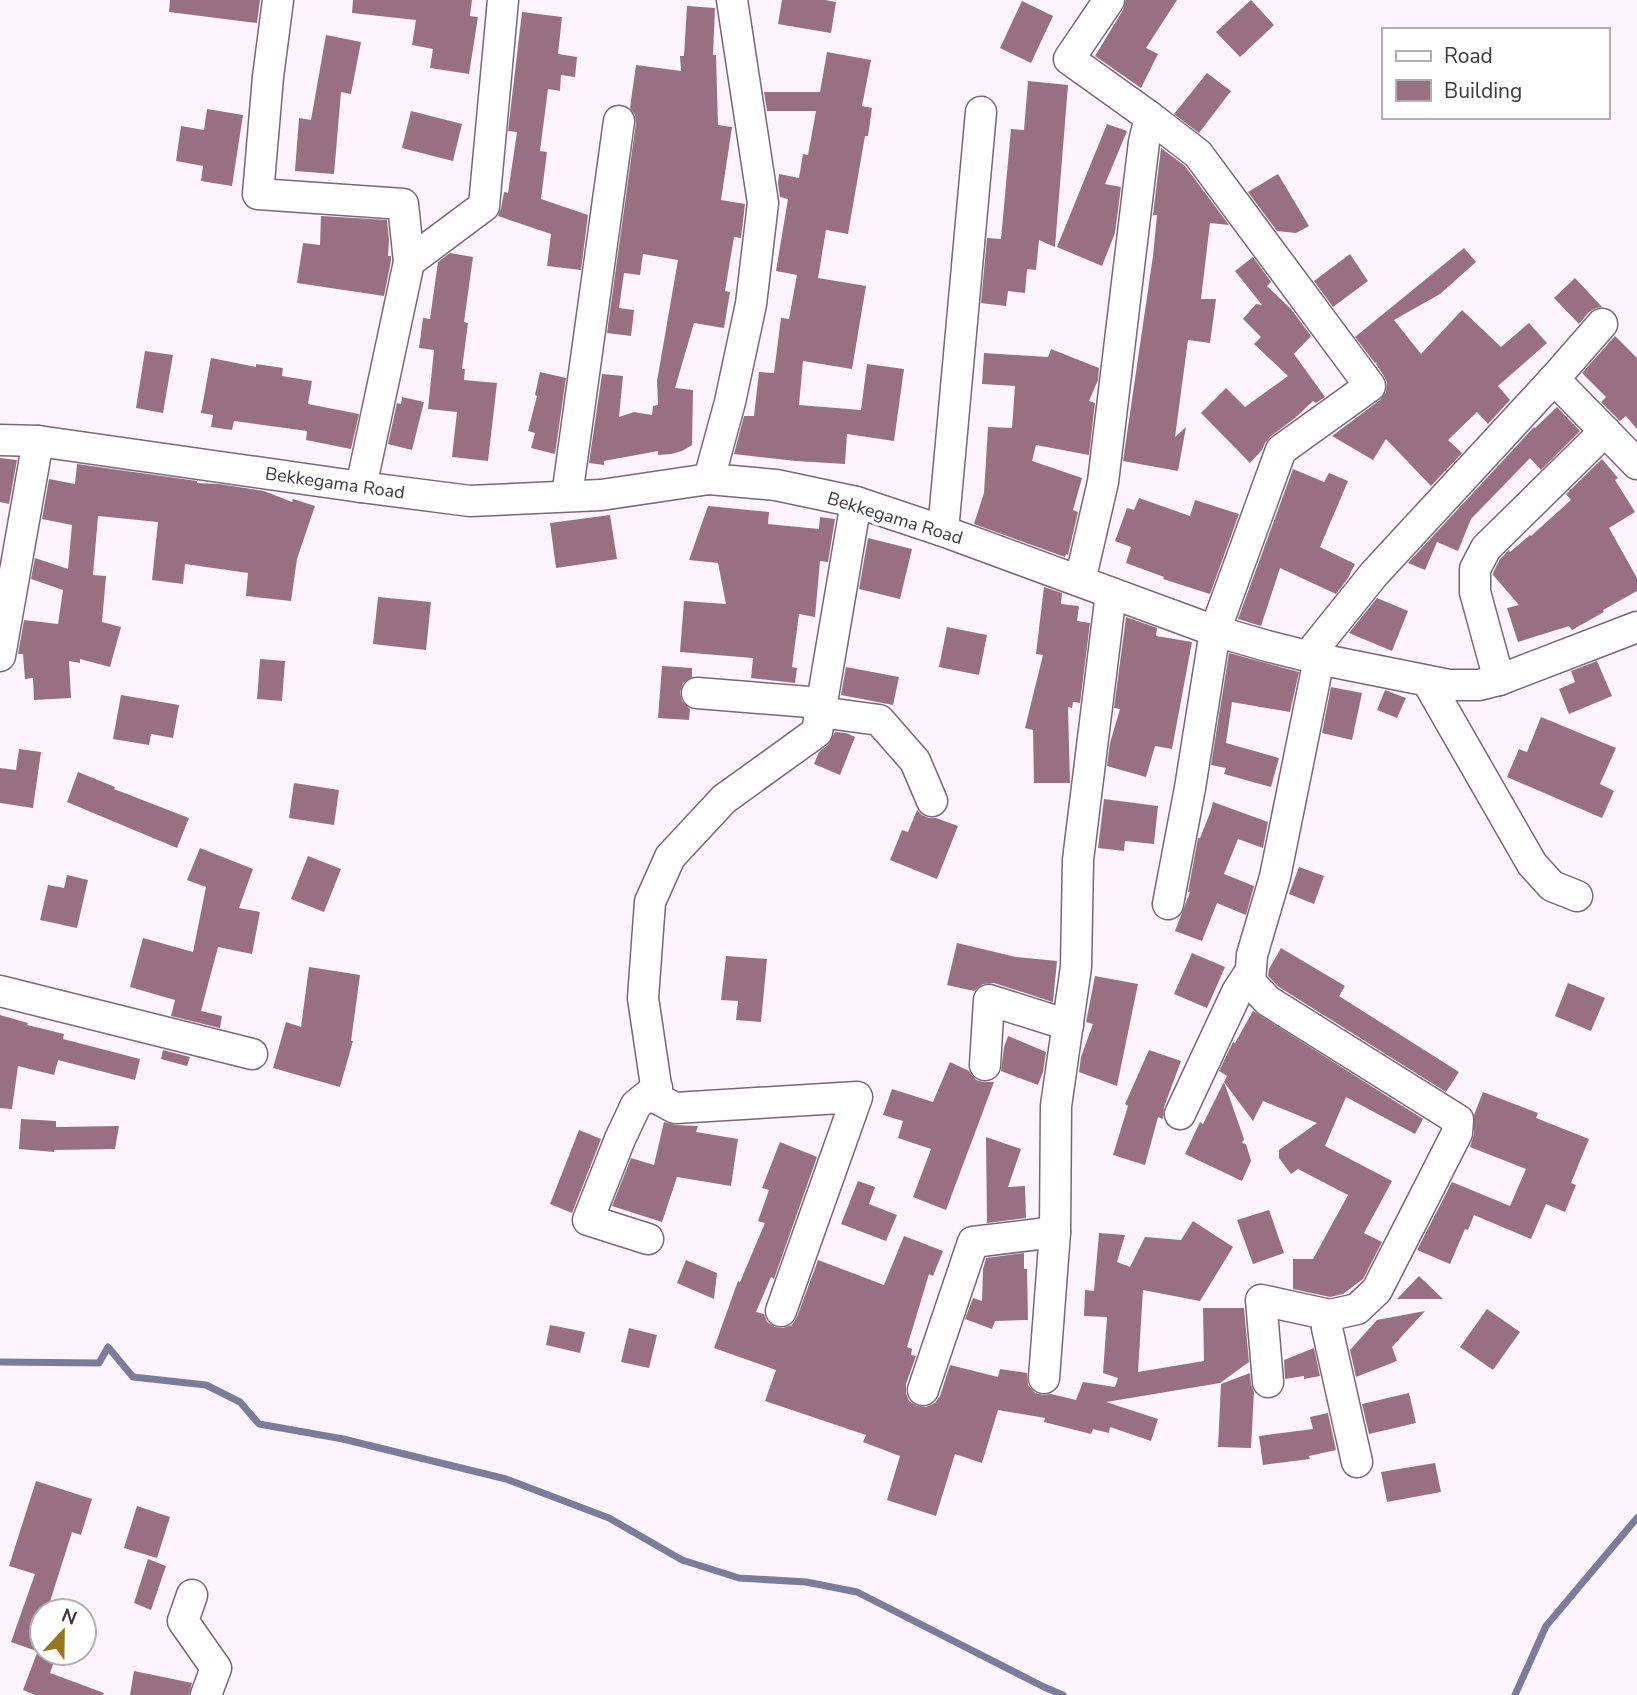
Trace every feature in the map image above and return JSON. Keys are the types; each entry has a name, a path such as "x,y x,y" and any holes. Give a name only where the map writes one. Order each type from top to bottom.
{"street":[{"path":"278,0 258,194 403,204 409,262 361,487"},
{"path":"409,262 484,206 503,0"},
{"path":"709,480 730,402 751,304 762,203 732,0"},
{"path":"1109,0 1069,59 1198,154 1370,386 1282,450 1215,631 1168,904"},
{"path":"943,531 981,112"},
{"path":"1080,581 1103,482 1144,142 1150,117"},
{"path":"567,496 619,121"},
{"path":"1268,1382 1261,1300 1330,1315 1357,1309 1377,1290 1457,1133 1458,1120 1268,1001 1250,982 1252,955 1275,877 1313,658 1374,574 1602,324"},
{"path":"1554,379 1637,464"},
{"path":"1499,680 1475,592 1475,569 1486,548 1605,431"},
{"name":"Bekkegama Road","path":"0,440 38,441 470,500 601,495 709,480 776,485 856,502 943,531 1215,631 1313,658 1449,685 1479,685 1499,680 1637,627"},
{"path":"0,656 38,441"},
{"path":"781,1311 857,1097 675,1108 658,1099 643,998 650,902 670,857 724,799 817,732 856,502"},
{"path":"1044,1378 1055,1232 1056,1106 1076,967 1078,860 1111,593"},
{"path":"1427,681 1532,864 1552,886 1577,896"},
{"path":"697,693 821,708 879,720 915,761 932,801"},
{"path":"1180,1114 1237,992 1251,972"},
{"path":"0,991 252,1054"},
{"path":"985,1065 989,1000 1068,1025"},
{"path":"648,1239 588,1220 636,1105 657,1088"},
{"path":"923,1390 973,1242 1055,1232"},
{"path":"1330,1315 1327,1328 1357,1462"},
{"path":"192,1595 183,1621 216,1668 206,1695"}],"building":[{"path":"170,0 260,0 257,23 169,12"},
{"path":"353,0 472,0 470,16 478,17 469,74 430,68 433,49 412,45 416,20 352,13"},
{"path":"782,0 836,2 831,33 778,24"},
{"path":"1126,0 1177,0 1146,48 1158,54 1141,88 1095,56 1123,10"},
{"path":"1251,0 1274,25 1240,57 1216,32"},
{"path":"1022,1 1053,16 1031,63 1000,48"},
{"path":"687,6 715,8 713,55 716,55 718,125 732,127 721,200 745,204 741,238 734,237 725,291 730,292 724,328 694,323 675,388 693,390 692,445 671,454 658,455 658,451 604,461 604,465 589,463 602,374 623,376 619,417 634,412 652,415 653,406 658,405 657,381 678,260 643,254 640,275 624,273 619,308 634,310 631,336 607,333 636,123 630,108 636,65 681,71 680,56 684,56"},
{"path":"522,12 562,17 558,54 577,57 575,77 561,75 560,91 548,89 540,151 547,152 541,199 588,215 581,270 547,266 551,234 498,216 504,192 508,193 517,132 508,131"},
{"path":"326,35 361,42 351,94 341,92 334,174 295,171 299,118 311,120"},
{"path":"827,52 871,60 862,106 872,108 848,234 826,230 818,278 866,286 852,369 803,361 799,405 861,410 867,364 904,369 894,441 847,434 845,464 734,454 744,416 754,416 759,372 774,373 781,318 789,319 797,275 776,271 788,199 780,197 779,174 799,178 803,154 808,155 816,111 767,111 764,92 820,92"},
{"path":"1207,73 1231,91 1199,133 1174,114"},
{"path":"1028,81 1068,85 1055,247 1039,240 1036,270 1027,269 1025,293 1008,291 1006,306 981,303 987,238 1001,239 1011,129 1024,130"},
{"path":"207,109 243,115 232,186 201,181 203,166 176,161 181,126 204,130"},
{"path":"411,111 462,124 453,161 402,148"},
{"path":"1107,124 1127,131 1105,184 1121,187 1115,233 1102,266 1057,247"},
{"path":"1161,148 1185,166 1229,225 1210,223 1201,299 1216,299 1210,343 1188,340 1175,437 1186,427 1178,471 1123,461 1153,256 1157,215 1153,215"},
{"path":"1278,174 1309,226 1296,233 1277,231 1248,192"},
{"path":"321,216 387,220 388,256 391,256 391,261 384,296 297,283 303,243 320,245"},
{"path":"1464,248 1476,262 1440,294 1394,320 1421,354 1462,310 1501,347 1529,323 1547,343 1498,386 1510,400 1488,424 1477,412 1448,440 1462,453 1431,486 1386,439 1373,460 1332,436 1380,400 1386,392 1387,383 1377,362 1375,363 1355,337"},
{"path":"450,253 473,257 464,322 468,323 462,369 465,369 464,380 497,383 488,461 452,457 457,412 428,409 434,350 419,348 423,318 430,319 438,262"},
{"path":"1350,254 1368,281 1333,307 1314,281"},
{"path":"1253,257 1271,282 1267,286 1291,309 1311,336 1294,354 1325,397 1316,403 1313,401 1271,436 1250,463 1201,413 1226,388 1245,407 1288,376 1254,344 1261,337 1243,319 1256,304 1262,305 1235,271"},
{"path":"1575,278 1602,307 1589,312 1579,324 1554,298"},
{"path":"1615,336 1637,358 1637,429 1626,416 1620,421 1601,402 1606,397 1582,373"},
{"path":"1051,349 1099,368 1098,380 1089,401 1095,403 1089,455 1036,445 1032,461 1082,478 1073,510 1078,512 1068,555 1065,557 974,524 984,493 988,427 1012,428 1015,386 982,384 984,353 1048,357"},
{"path":"145,351 173,355 163,413 136,408"},
{"path":"211,358 256,367 256,364 283,368 282,376 312,381 308,404 359,414 351,449 306,440 307,431 234,421 232,430 211,427 213,415 201,413"},
{"path":"540,372 566,378 555,454 531,448 535,433 528,431"},
{"path":"402,397 424,402 412,450 388,444 397,403 401,404"},
{"path":"1557,407 1580,431 1541,470 1530,458 1471,519 1458,551 1437,542 1425,570 1408,563 1534,427"},
{"path":"0,458 17,460 9,504 0,502"},
{"path":"1602,459 1618,478 1615,480 1635,512 1609,528 1637,578 1637,591 1572,630 1569,626 1518,642 1507,608 1519,605 1493,573 1500,559 1509,550 1510,552 1531,536 1571,500 1566,494"},
{"path":"77,464 264,491 292,502 293,499 315,506 297,559 291,601 246,596 248,573 185,564 183,584 152,580 158,522 98,516 93,575 106,576 102,622 121,627 110,667 80,659 80,663 69,661 71,698 34,700 33,678 25,679 23,654 18,654 24,620 58,624 63,590 31,579 35,558 68,569 72,525 42,519 49,479 75,484"},
{"path":"1293,469 1324,482 1329,473 1348,481 1320,547 1355,564 1336,594 1280,568 1261,626 1238,619"},
{"path":"1139,498 1190,516 1195,500 1239,514 1210,594 1163,579 1164,577 1126,563 1131,547 1115,541 1127,508 1134,510"},
{"path":"708,506 769,512 768,524 819,529 820,517 835,519 828,562 820,561 815,617 799,614 792,667 797,668 795,683 751,678 753,658 680,652 684,601 726,604 718,563 689,560"},
{"path":"610,515 617,559 556,568 550,523"},
{"path":"868,538 912,549 900,599 859,589"},
{"path":"1044,587 1062,593 1061,604 1079,606 1077,621 1090,623 1080,703 1073,702 1072,708 1068,707 1070,783 1034,783 1033,730 1025,728 1043,655 1036,654"},
{"path":"378,597 431,602 426,650 373,644"},
{"path":"1377,598 1408,611 1392,651 1349,633"},
{"path":"1126,617 1157,628 1156,636 1192,642 1172,749 1155,746 1146,777 1107,766 1110,743 1120,709 1114,708"},
{"path":"947,627 987,635 979,675 939,667"},
{"path":"1229,653 1299,672 1290,712 1232,702 1226,743 1279,758 1271,787 1224,774 1226,768 1211,765"},
{"path":"260,659 285,661 282,701 257,699"},
{"path":"1597,661 1612,696 1569,714 1559,689 1575,682 1571,671"},
{"path":"662,666 692,668 692,677 683,683 680,692 682,701 690,709 689,720 658,718"},
{"path":"846,667 899,677 893,705 841,695"},
{"path":"1331,687 1362,693 1352,740 1322,733"},
{"path":"1385,690 1406,698 1397,718 1377,710"},
{"path":"121,695 179,705 173,738 151,734 149,745 113,739"},
{"path":"1541,717 1616,748 1600,784 1614,791 1602,818 1507,777 1519,749 1527,752"},
{"path":"835,732 855,737 840,775 814,764 819,752 828,745"},
{"path":"19,749 41,752 33,808 0,803 0,768 16,770"},
{"path":"78,772 189,818 177,848 67,802"},
{"path":"294,783 339,790 334,825 289,818"},
{"path":"1104,799 1158,806 1154,844 1125,841 1124,851 1098,848"},
{"path":"1213,802 1268,822 1263,848 1238,839 1224,874 1254,886 1246,915 1217,903 1202,941 1175,931 1190,892 1198,838"},
{"path":"917,810 929,818 958,826 937,879 890,860 902,830 908,832"},
{"path":"200,848 253,869 239,908 260,912 252,954 218,947 201,1011 222,1016 220,1028 171,1016 175,1000 130,987 143,938 193,952 206,887 187,880"},
{"path":"308,856 341,869 324,912 291,899"},
{"path":"1299,867 1324,876 1314,904 1289,894"},
{"path":"67,875 88,880 77,928 40,920 48,885 64,888"},
{"path":"957,943 1016,957 1057,961 1053,1002 994,983 983,984 974,991 947,985"},
{"path":"1281,948 1345,986 1339,996 1459,1072 1446,1092 1279,987 1268,976"},
{"path":"1192,953 1225,967 1207,1008 1174,994"},
{"path":"726,956 767,959 761,1022 736,1020 738,1001 721,1000"},
{"path":"309,967 360,975 353,1041 340,1087 273,1068 286,1022 301,1027"},
{"path":"1095,976 1138,984 1117,1086 1079,1072 1081,1057 1093,1024 1086,1022"},
{"path":"1568,983 1605,998 1591,1031 1555,1016"},
{"path":"1253,1011 1423,1119 1415,1134 1346,1097 1325,1146 1392,1181 1364,1233 1382,1242 1363,1279 1343,1294 1330,1297 1293,1289 1293,1259 1313,1259 1348,1195 1298,1169 1291,1174 1279,1158 1279,1150 1317,1123 1263,1101 1253,1121 1224,1082 1227,1076 1219,1071 1233,1042 1235,1043"},
{"path":"0,1015 64,1034 63,1039 140,1059 135,1080 58,1060 54,1075 18,1066 12,1109 0,1108"},
{"path":"1008,1036 1046,1052 1038,1085 1001,1071"},
{"path":"163,1050 190,1057 187,1066 161,1059"},
{"path":"1149,1050 1181,1061 1164,1107 1163,1119 1158,1117 1145,1165 1113,1155 1128,1106 1125,1104"},
{"path":"950,1062 969,1071 976,1080 994,1082 946,1210 913,1197 931,1149 898,1138 903,1121 883,1115 892,1089 933,1102"},
{"path":"1224,1082 1244,1139 1242,1143 1246,1144 1251,1161 1242,1181 1185,1154"},
{"path":"1483,1092 1538,1113 1536,1118 1589,1139 1571,1183 1576,1185 1565,1212 1546,1204 1531,1239 1474,1215 1450,1264 1417,1250 1452,1182 1510,1206 1526,1169 1470,1147 1474,1134 1474,1115"},
{"path":"21,1119 56,1121 56,1127 119,1126 115,1149 54,1152 19,1149"},
{"path":"664,1122 698,1126 696,1132 738,1139 731,1186 677,1177 662,1222 612,1206 631,1158 654,1165"},
{"path":"579,1130 601,1139 572,1213 550,1204"},
{"path":"986,1137 1021,1149 1008,1187 1025,1186 1026,1218 987,1223"},
{"path":"780,1142 817,1157 774,1279 771,1277 756,1312 764,1314 767,1322 775,1327 792,1325 818,1260 884,1285 904,1236 943,1251 933,1276 929,1274 907,1347 912,1349 911,1355 916,1356 906,1384 906,1393 909,1401 917,1406 926,1407 935,1403 950,1365 998,1377 1000,1369 1027,1373 1028,1385 1035,1393 1076,1400 1083,1382 1115,1387 1118,1378 1103,1373 1107,1317 1084,1316 1085,1290 1094,1291 1099,1233 1125,1235 1117,1262 1130,1267 1145,1237 1181,1240 1193,1221 1233,1247 1200,1301 1143,1290 1138,1372 1204,1361 1203,1308 1244,1308 1249,1362 1220,1383 1106,1402 1158,1419 1151,1441 1110,1427 1109,1433 1093,1429 1091,1434 1044,1422 1045,1418 998,1410 982,1463 955,1454 936,1516 887,1500 900,1456 863,1442 866,1435 765,1401 776,1370 714,1348 738,1281 740,1282 765,1223 758,1221 769,1190 762,1188"},
{"path":"858,1181 875,1187 869,1204 897,1215 886,1241 841,1224"},
{"path":"1269,1210 1284,1253 1253,1264 1237,1220"},
{"path":"1024,1253 1028,1320 995,1321 992,1329 965,1319 973,1298 982,1301 986,1258"},
{"path":"686,1260 717,1273 714,1299 677,1283"},
{"path":"1419,1276 1443,1299 1397,1299"},
{"path":"1487,1309 1520,1332 1493,1370 1460,1347"},
{"path":"1425,1311 1392,1347 1397,1361 1356,1377 1350,1350 1377,1320"},
{"path":"550,1325 585,1332 580,1353 546,1345"},
{"path":"629,1328 657,1335 649,1368 621,1362"},
{"path":"1314,1348 1320,1376 1285,1379 1284,1360"},
{"path":"1250,1373 1254,1392 1251,1448 1218,1447 1221,1384"},
{"path":"1409,1393 1416,1423 1369,1434 1362,1404"},
{"path":"1328,1413 1336,1450 1309,1456 1310,1459 1263,1465 1259,1436 1313,1429 1310,1417"},
{"path":"1435,1463 1441,1492 1387,1502 1381,1472"},
{"path":"36,1481 92,1499 81,1535 72,1532 51,1597 28,1597 28,1648 11,1642 35,1574 9,1566"},
{"path":"137,1506 170,1517 157,1558 124,1548"},
{"path":"148,1559 166,1566 151,1610 134,1603"},
{"path":"32,1667 52,1667 50,1673 104,1693 35,1695 23,1690"},
{"path":"134,1671 192,1683 189,1695 130,1695"}],"waterway":[{"path":"0,1362 99,1363 108,1347 133,1377 206,1385 240,1402 259,1424 343,1439 506,1479 609,1518 682,1560 739,1578 806,1582 857,1592 1063,1695"},
{"path":"1515,1695 1546,1626 1637,1518"}]}
